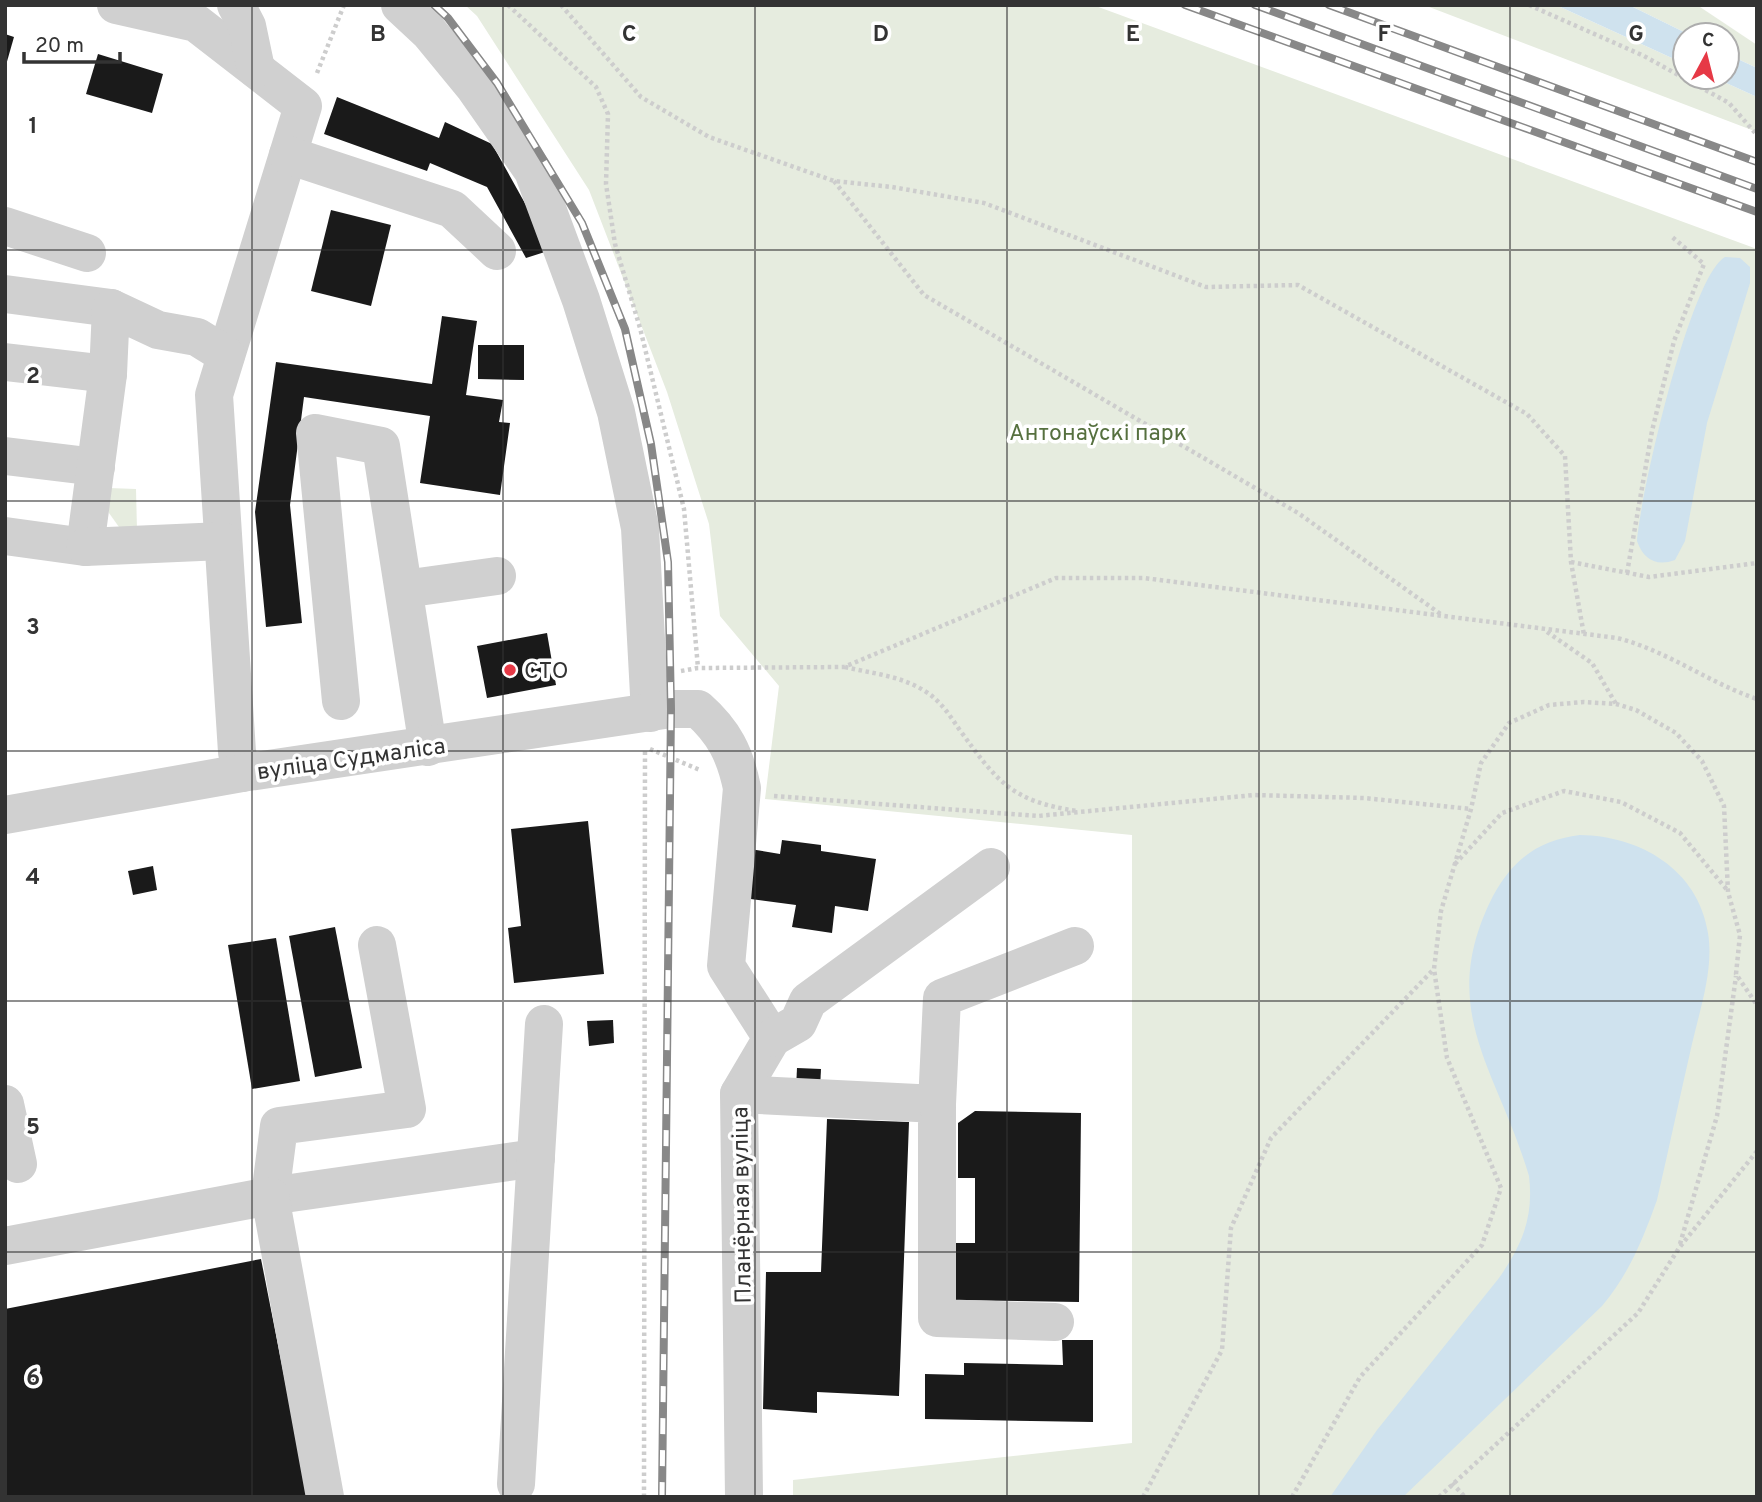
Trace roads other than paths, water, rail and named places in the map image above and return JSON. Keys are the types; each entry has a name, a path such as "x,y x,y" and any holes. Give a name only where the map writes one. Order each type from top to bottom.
{"street":[{"path":"116,5 196,23 303,106 214,395 237,752 242,773"},
{"path":"236,5 247,26 257,69"},
{"path":"400,5 429,32 475,88 533,171 581,300 616,412 640,528 647,730"},
{"path":"288,155 452,209 497,251"},
{"path":"5,226 87,253"},
{"path":"5,295 111,308 158,330 197,337 226,355"},
{"path":"85,547 108,374 111,308"},
{"path":"5,362 108,374"},
{"path":"341,701 315,433 381,446 428,747"},
{"path":"5,456 96,467"},
{"path":"5,537 85,547 223,541"},
{"path":"404,589 497,576"},
{"name":"вуліца Судмаліса","path":"5,816 242,773 428,747 647,730 698,709 724,737 736,758 742,788 726,966 772,1038"},
{"path":"772,1038 798,1023 808,1001 991,867"},
{"path":"325,1497 271,1196 279,1126 407,1108 377,945"},
{"path":"1055,1322 937,1318 937,1104 942,998 1075,946"},
{"path":"516,1484 544,1024"},
{"name":"Планёрная вуліца","path":"744,1497 739,1094 772,1038"},
{"path":"739,1094 937,1104"},
{"path":"5,1104 18,1164"},
{"path":"5,1246 271,1196 536,1158"}],"water":[{"path":"1556,5 1629,5 1671,26 1671,58"},
{"path":"1741,61 1757,68 1757,97 1741,90"},
{"path":"1725,257 1740,258 1750,267 1750,283 1707,423 1685,541 1675,560 1656,562 1643,553 1637,541 1647,480 1683,343 1711,273"},
{"path":"1580,835 1624,842 1663,860 1679,874 1692,891 1702,910 1708,933 1709,961 1705,989 1652,1214 1628,1269 1602,1306 1403,1497 1330,1497 1377,1430 1499,1278 1520,1242 1530,1205 1529,1176 1478,1039 1471,1007 1470,973 1477,936 1493,896 1509,872 1540,847 1552,841"}],"railway":[{"path":"434,5 448,18 497,83 582,223 625,329 651,444 668,562 671,709 662,1497"},
{"path":"1185,5 1757,212"},
{"path":"1255,5 1757,189"},
{"path":"1329,5 1757,162"}],"place":[{"name":"СТО","path":"510,670"}],"park label":[{"name":"Антонаўскі парк","path":"1098,432"}]}
